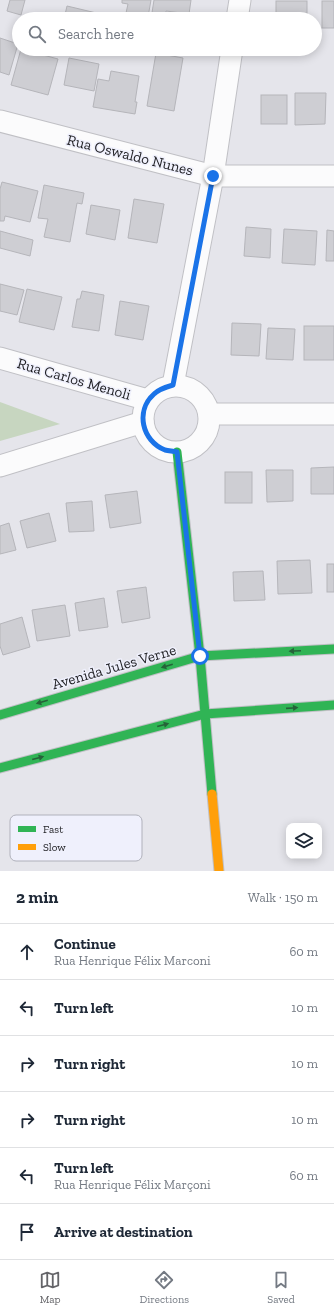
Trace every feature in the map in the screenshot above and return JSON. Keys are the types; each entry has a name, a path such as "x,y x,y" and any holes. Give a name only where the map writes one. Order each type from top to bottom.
{"main road":[{"path":"177,452 200,656 219,871"},
{"name":"Avenida Jules Verne","path":"0,715 200,656 334,649"},
{"path":"0,768 205,714 334,705"}],"street":[{"path":"238,12 240,0"},
{"path":"173,385 213,176 231,56"},
{"name":"Rua Oswaldo Nunes","path":"0,121 213,176 334,176"},
{"name":"Rua Carlos Menoli","path":"0,358 148,400"},
{"path":"173,385 183,386 200,396 206,404 209,414 209,425 205,435 198,443 188,449 177,452 166,451 156,445 147,435 143,422 144,409 148,400 159,390 173,385"},
{"path":"209,414 334,414"},
{"path":"0,466 143,422"}],"green space":[{"path":"0,402 60,424 0,441"}],"building":[{"path":"10,0 25,0 22,12 7,11"},
{"path":"122,0 151,0 149,12 126,12 128,4 122,3"},
{"path":"154,0 191,0 189,12 152,12"},
{"path":"276,1 307,1 307,12 276,12"},
{"path":"322,1 334,1 334,28 322,28"},
{"path":"67,6 92,12 66,12"},
{"path":"0,38 12,42 12,56 15,56 9,75 0,72"},
{"path":"19,56 47,56 58,59 48,95 11,85"},
{"path":"155,56 172,56 183,58 174,111 147,106"},
{"path":"69,58 99,64 94,91 64,85"},
{"path":"111,71 139,76 135,102 137,102 135,114 93,107 98,79 109,81"},
{"path":"295,93 326,93 325,124 295,125"},
{"path":"261,95 287,95 287,124 261,124"},
{"path":"2,182 38,191 30,222 5,216 4,221 0,221 0,189"},
{"path":"44,185 84,193 82,204 77,203 70,242 44,237 48,219 38,218"},
{"path":"134,199 164,204 157,243 128,238"},
{"path":"91,205 120,210 115,240 86,234"},
{"path":"246,227 271,229 270,258 244,256"},
{"path":"284,229 317,231 315,265 282,263"},
{"path":"327,230 334,231 334,261 326,261"},
{"path":"0,231 33,240 30,256 0,248"},
{"path":"0,284 24,290 17,315 0,311"},
{"path":"27,289 62,297 54,330 19,322"},
{"path":"82,291 104,295 99,331 72,327 77,299 80,299"},
{"path":"120,301 149,306 143,340 115,335"},
{"path":"232,323 261,324 259,356 231,355"},
{"path":"304,326 334,326 334,360 304,360"},
{"path":"268,328 295,329 293,360 266,359"},
{"path":"334,467 334,494 311,494 311,468"},
{"path":"266,470 293,470 293,501 267,502"},
{"path":"225,472 252,472 252,503 225,503"},
{"path":"137,491 141,523 110,528 105,495"},
{"path":"92,501 94,531 69,532 66,503"},
{"path":"49,513 56,541 27,548 20,521"},
{"path":"9,523 16,550 0,554 0,526"},
{"path":"310,560 312,593 278,594 277,561"},
{"path":"327,564 334,564 334,592 327,592"},
{"path":"263,571 265,600 234,601 233,572"},
{"path":"146,587 150,618 122,623 117,591"},
{"path":"104,598 108,627 79,631 75,603"},
{"path":"65,605 70,636 37,641 32,610"},
{"path":"22,617 30,647 3,655 0,646 0,624"}],"traffic: fast":[{"path":"177,452 200,656 212,794"},
{"path":"0,715 200,656 334,649"},
{"path":"0,768 205,714 334,705"}],"traffic: slow":[{"path":"212,794 219,871"}],"route":[{"path":"200,656 177,452 166,451 156,445 147,435 142,418 148,400 163,388 173,385 213,176"}]}
